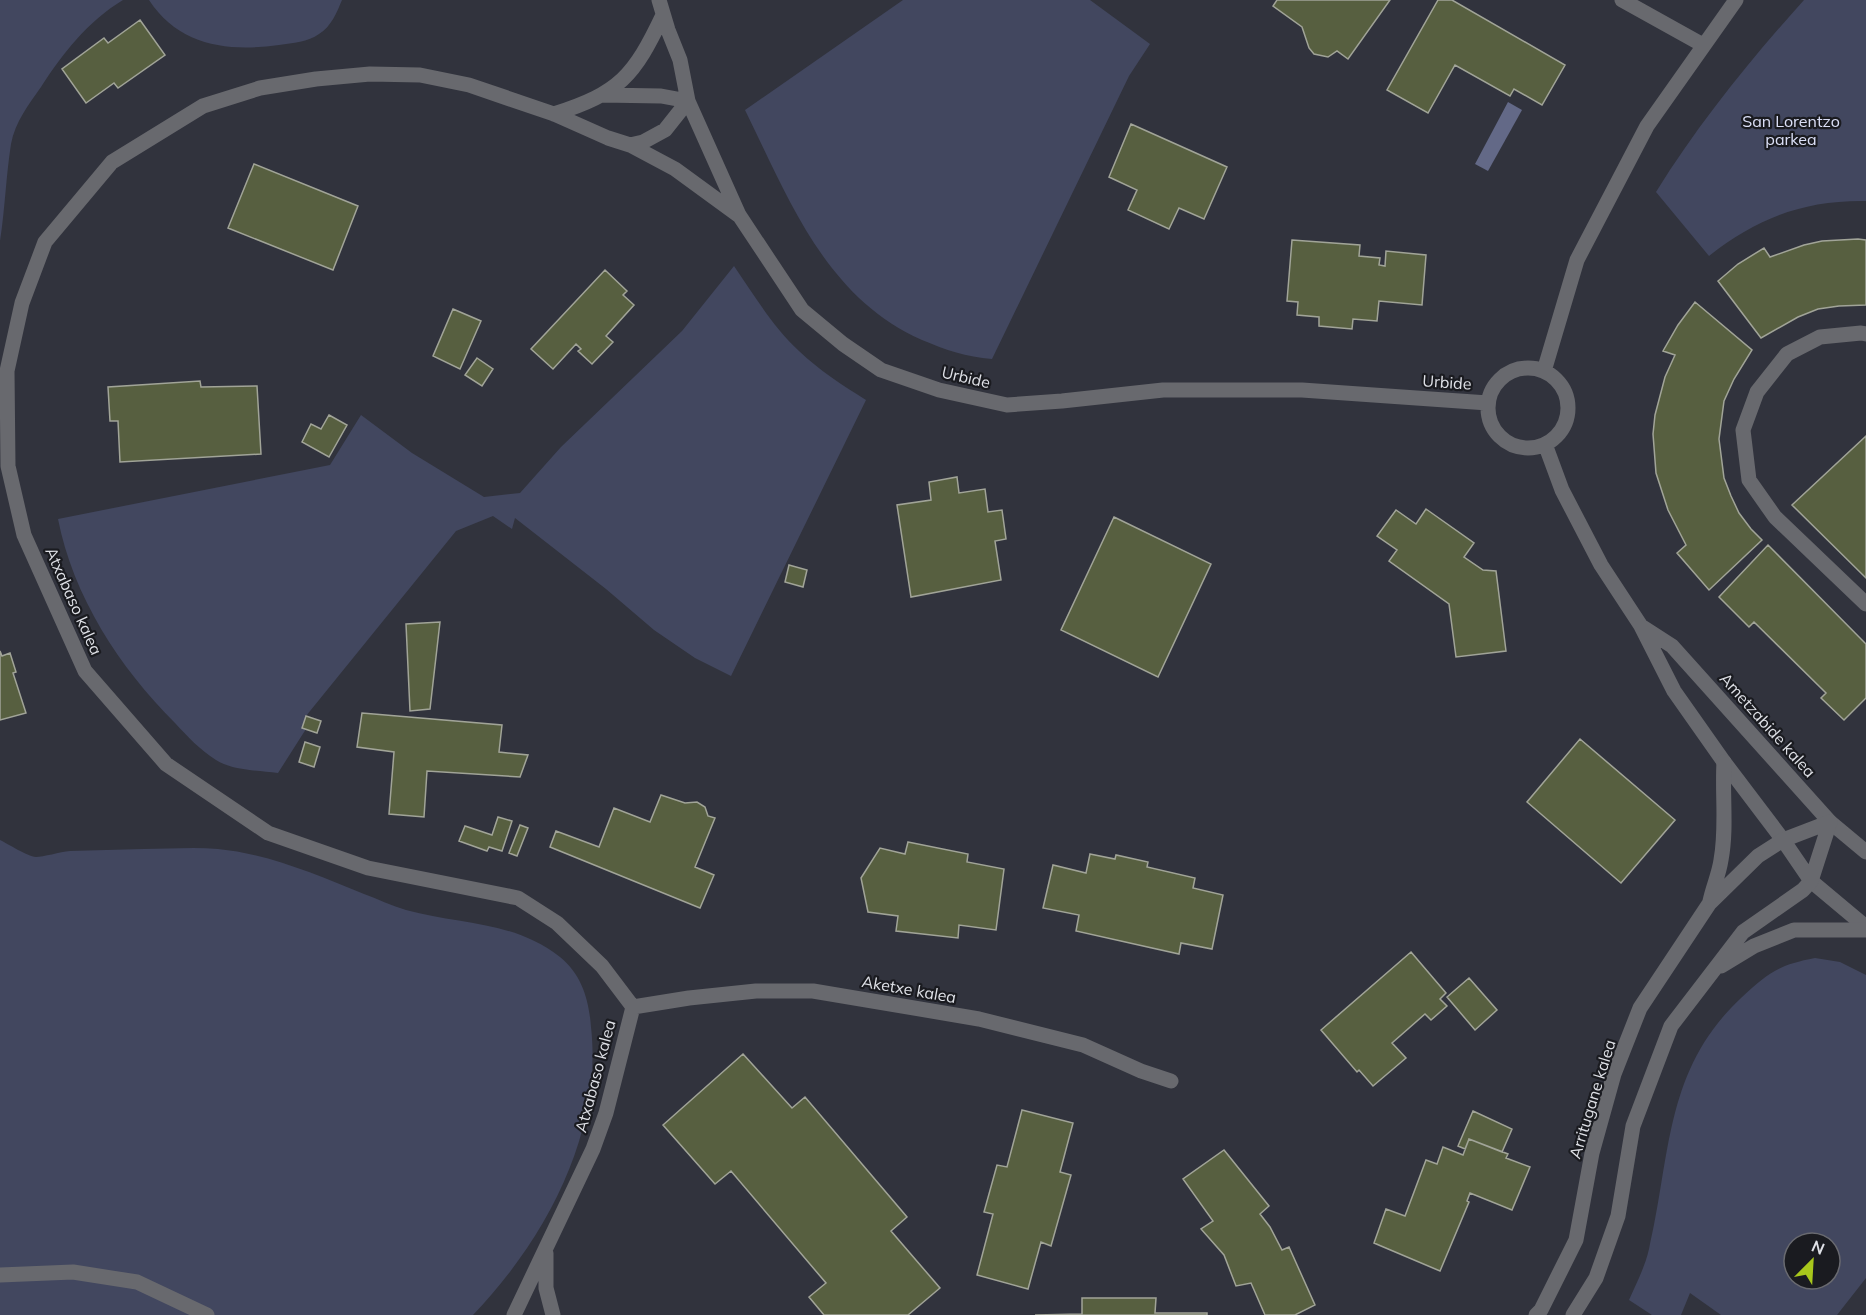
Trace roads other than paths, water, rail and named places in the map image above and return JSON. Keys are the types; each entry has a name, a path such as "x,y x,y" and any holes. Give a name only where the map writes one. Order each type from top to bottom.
{"street":[{"name":"Urbide","path":"659,0 680,60 688,101 739,215 802,310 843,344 881,370 939,390 1007,405 1163,390 1302,390 1488,403"},
{"path":"1622,0 1703,45"},
{"path":"1544,371 1577,260 1647,126 1736,0"},
{"path":"554,114 586,104 602,95 632,71 645,53 663,15"},
{"name":"Atxabaso kalea","path":"514,1315 593,1149 606,1113 633,1007 595,959 557,923 518,898 368,868 268,833 166,764 85,671 24,535 8,466 7,371 21,303 45,242 112,162 203,106 260,88 316,79 370,74 420,75 469,85 554,114 608,138 630,144 675,169 739,215"},
{"path":"602,95 661,96 688,101 665,130 643,142 630,144"},
{"path":"1866,334 1820,337 1787,354 1757,392 1743,430 1749,480 1768,508 1866,603"},
{"path":"1520,368 1544,371 1555,378 1563,388 1568,400 1568,414 1564,426 1556,437 1545,444 1521,447 1510,443 1492,426 1488,415 1488,403 1492,391 1498,380 1520,368"},
{"name":"Ametzabide kalea","path":"1545,444 1562,490 1601,565 1641,626 1674,691 1811,881"},
{"name":"Ametzabide kalea","path":"1641,626 1672,646 1830,822 1866,852"},
{"path":"1709,904 1721,861 1724,829 1722,791 1724,762"},
{"path":"1709,904 1758,856 1783,840 1830,822"},
{"path":"1573,1315 1596,1278 1618,1216 1633,1126 1671,1026 1743,932 1803,890 1811,881 1830,822"},
{"path":"1811,881 1866,929"},
{"name":"Arritugane kalea","path":"1536,1315 1541,1310 1576,1240 1592,1153 1614,1074 1640,1008 1709,904"},
{"path":"1716,969 1754,946 1794,930 1866,929"},
{"name":"Aketxe kalea","path":"633,1007 756,991 813,991 991,1022 1083,1045 1141,1071 1171,1081"},
{"name":"Atxabaso kalea","path":"547,1247 546,1288 553,1315"},
{"path":"0,1275 73,1272 137,1282 207,1315"}],"park label":[{"name":"San Lorentzo parkea","path":"1791,130"}]}
